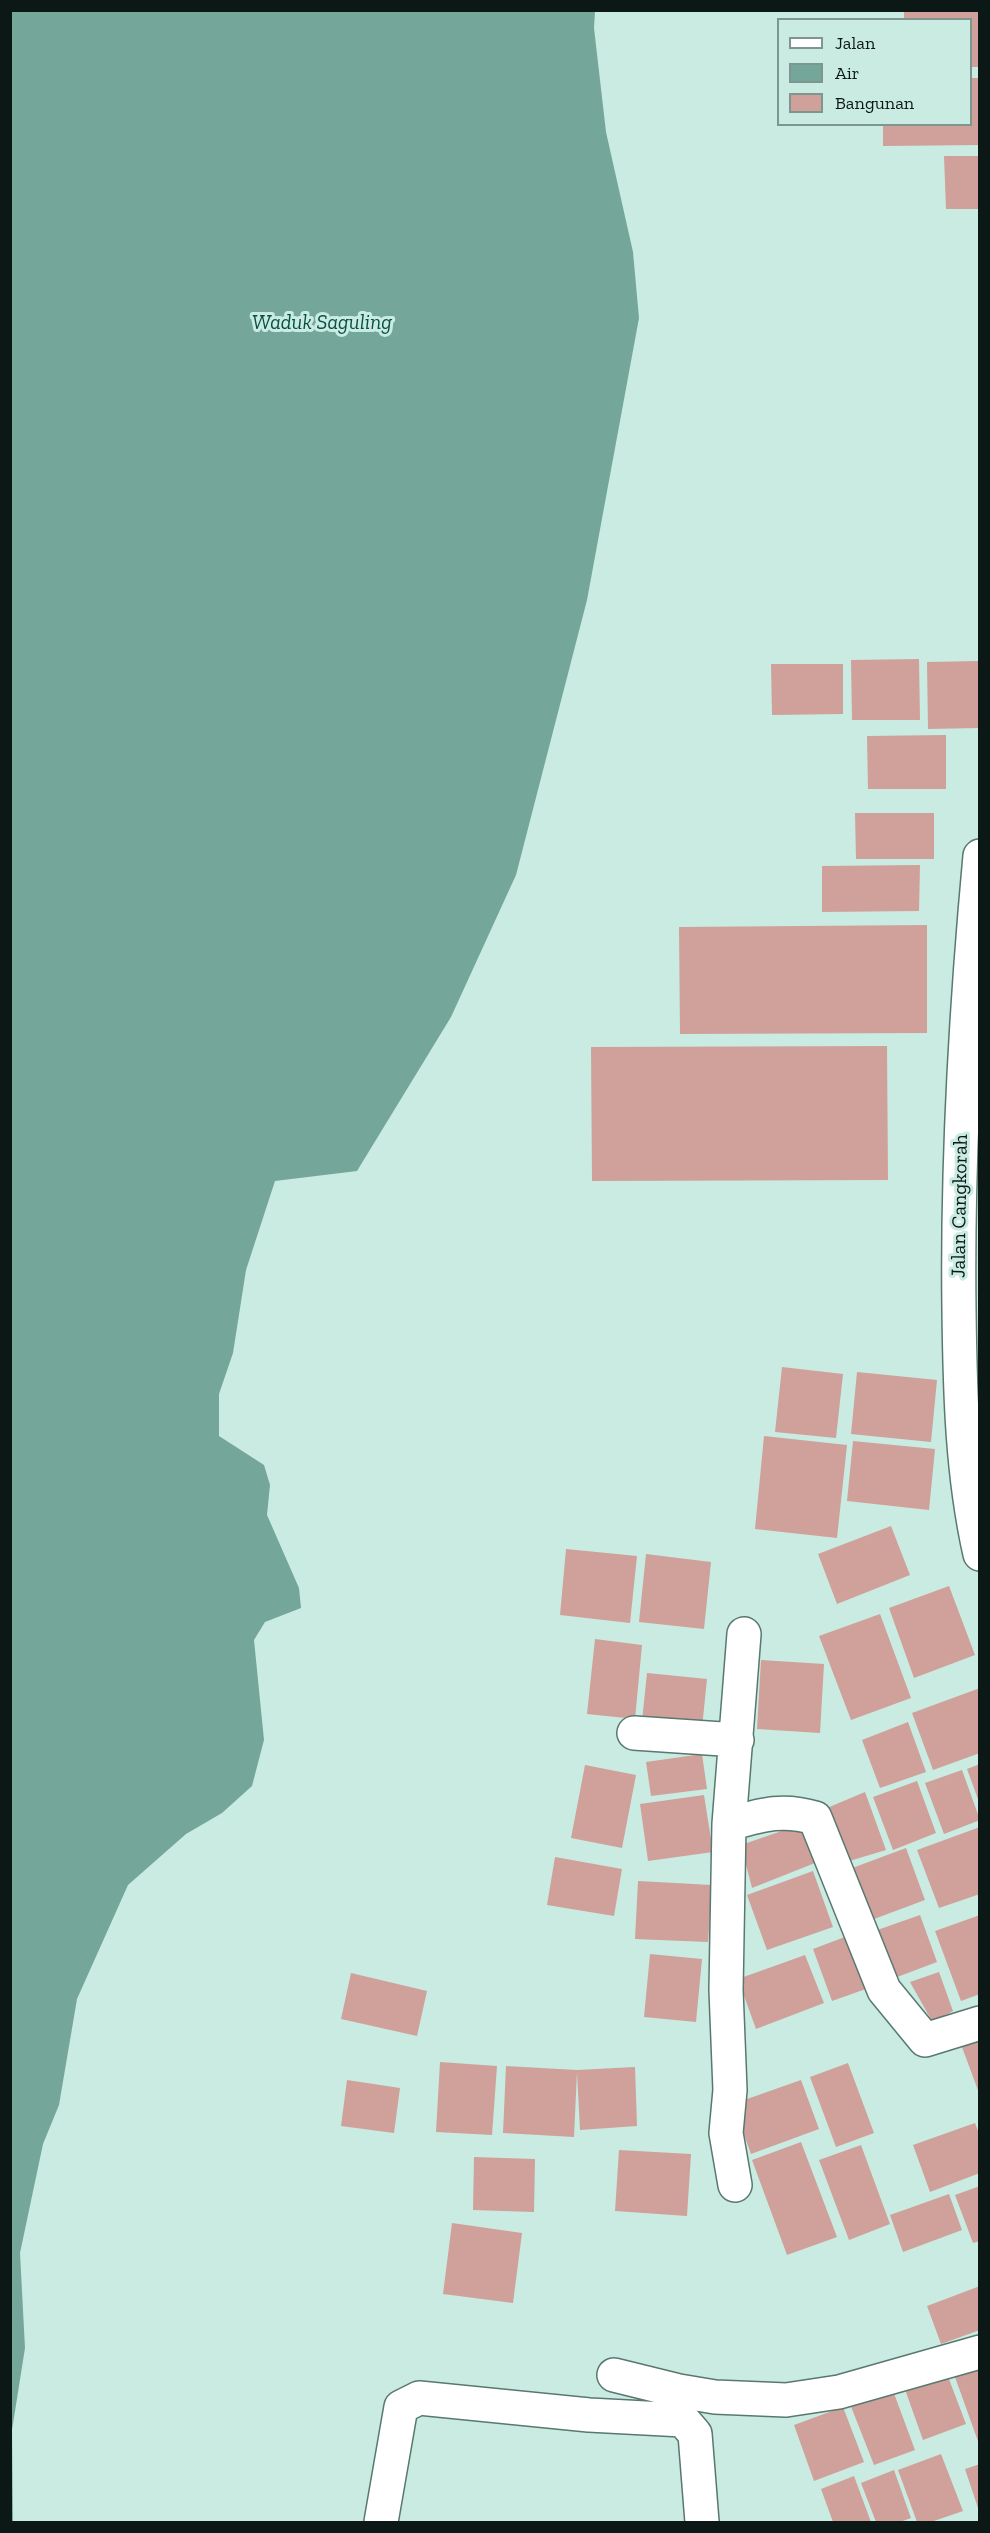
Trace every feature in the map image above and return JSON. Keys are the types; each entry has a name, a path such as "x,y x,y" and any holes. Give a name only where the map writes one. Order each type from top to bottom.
{"street":[{"name":"Jalan Cangkorah","path":"980,856 969,990 958,1226 961,1415 972,1518 980,1554"},
{"path":"735,2185 726,2133 730,2091 726,1990 729,1824 744,1634"},
{"path":"633,1733 737,1740"},
{"path":"729,1824 771,1812 797,1812 815,1818 884,1990 925,2040 980,2023"},
{"path":"614,2375 688,2393 716,2397 786,2400 839,2392 980,2352"},
{"path":"381,2523 401,2407 419,2398 590,2415 683,2420 695,2434 702,2523"}],"water":[{"name":"Waduk Saguling","path":"11,10 595,11 594,28 606,132 633,252 639,318 587,600 516,875 451,1017 357,1171 275,1181 246,1270 233,1353 219,1394 219,1436 264,1465 270,1485 267,1515 299,1588 301,1608 265,1622 254,1640 264,1740 252,1786 222,1813 186,1834 128,1885 77,1999 59,2105 43,2144 20,2253 25,2348 12,2430 13,2522 10,2522"}],"building":[{"path":"904,10 980,10 980,67 972,67 972,18 904,18"},
{"path":"972,78 980,78 980,145 883,146 883,126 972,126"},
{"path":"944,156 980,156 980,209 946,209"},
{"path":"919,659 920,720 852,720 851,660"},
{"path":"979,661 980,728 928,729 927,662"},
{"path":"771,664 843,664 843,714 772,715"},
{"path":"946,735 946,789 868,789 867,736"},
{"path":"855,813 934,813 934,859 856,859"},
{"path":"920,865 919,911 822,912 822,866"},
{"path":"927,925 927,1033 680,1034 679,927"},
{"path":"887,1046 888,1180 592,1181 591,1047"},
{"path":"782,1367 843,1374 836,1438 775,1432"},
{"path":"857,1372 937,1380 931,1442 851,1434"},
{"path":"764,1436 847,1445 837,1538 755,1529"},
{"path":"853,1441 935,1449 929,1510 847,1501"},
{"path":"891,1526 910,1575 837,1604 818,1554"},
{"path":"566,1549 637,1556 630,1623 560,1615"},
{"path":"646,1554 711,1562 704,1629 639,1622"},
{"path":"949,1586 975,1655 914,1678 889,1608"},
{"path":"880,1614 911,1698 851,1720 819,1636"},
{"path":"595,1639 642,1645 635,1719 587,1714"},
{"path":"761,1660 824,1664 820,1733 757,1729"},
{"path":"647,1673 707,1679 702,1728 642,1721"},
{"path":"980,1688 980,1753 933,1770 912,1713"},
{"path":"908,1722 926,1772 880,1788 862,1740"},
{"path":"702,1754 707,1789 651,1796 646,1762"},
{"path":"980,1764 980,1802 979,1802 967,1769"},
{"path":"585,1765 636,1775 622,1848 571,1838"},
{"path":"962,1770 980,1820 944,1834 925,1783"},
{"path":"917,1781 936,1833 893,1850 873,1797"},
{"path":"865,1792 886,1850 846,1862 827,1808"},
{"path":"704,1795 713,1852 648,1861 640,1804"},
{"path":"802,1824 815,1863 752,1888 741,1845"},
{"path":"980,1827 980,1894 939,1908 917,1850"},
{"path":"906,1848 925,1900 866,1922 847,1870"},
{"path":"555,1857 622,1869 614,1916 547,1905"},
{"path":"813,1871 833,1927 767,1950 747,1895"},
{"path":"638,1881 712,1885 708,1942 635,1939"},
{"path":"920,1915 937,1962 884,1982 866,1934"},
{"path":"980,1915 980,1994 961,2001 935,1931"},
{"path":"858,1932 877,1985 832,2001 813,1949"},
{"path":"650,1954 702,1959 696,2022 644,2017"},
{"path":"805,1955 824,2003 756,2029 738,1979"},
{"path":"939,1972 953,2011 933,2023 910,1982"},
{"path":"351,1973 427,1991 417,2036 341,2019"},
{"path":"980,2032 980,2093 979,2093 959,2039"},
{"path":"440,2062 497,2066 492,2135 436,2132"},
{"path":"848,2063 874,2133 836,2147 810,2077"},
{"path":"506,2066 577,2070 635,2067 637,2126 580,2130 577,2072 574,2137 503,2133"},
{"path":"347,2080 400,2088 394,2133 341,2126"},
{"path":"801,2080 819,2129 751,2154 733,2104"},
{"path":"975,2123 980,2136 980,2173 930,2192 913,2145"},
{"path":"801,2142 837,2237 787,2255 752,2160"},
{"path":"861,2145 890,2224 849,2240 819,2160"},
{"path":"619,2150 691,2154 687,2216 615,2211"},
{"path":"474,2157 535,2159 534,2212 473,2210"},
{"path":"980,2186 980,2241 973,2243 955,2195"},
{"path":"949,2194 962,2230 903,2252 890,2215"},
{"path":"452,2223 522,2233 513,2303 443,2294"},
{"path":"980,2286 980,2330 941,2344 927,2306"},
{"path":"944,2366 966,2424 923,2440 902,2381"},
{"path":"980,2368 980,2443 979,2444 955,2377"},
{"path":"892,2388 915,2450 874,2465 850,2404"},
{"path":"843,2407 864,2462 814,2481 794,2425"},
{"path":"941,2454 963,2511 931,2522 917,2522 898,2470"},
{"path":"980,2464 980,2511 979,2511 965,2469"},
{"path":"894,2470 911,2518 900,2522 876,2522 861,2483"},
{"path":"854,2476 871,2522 833,2522 821,2489"}]}
